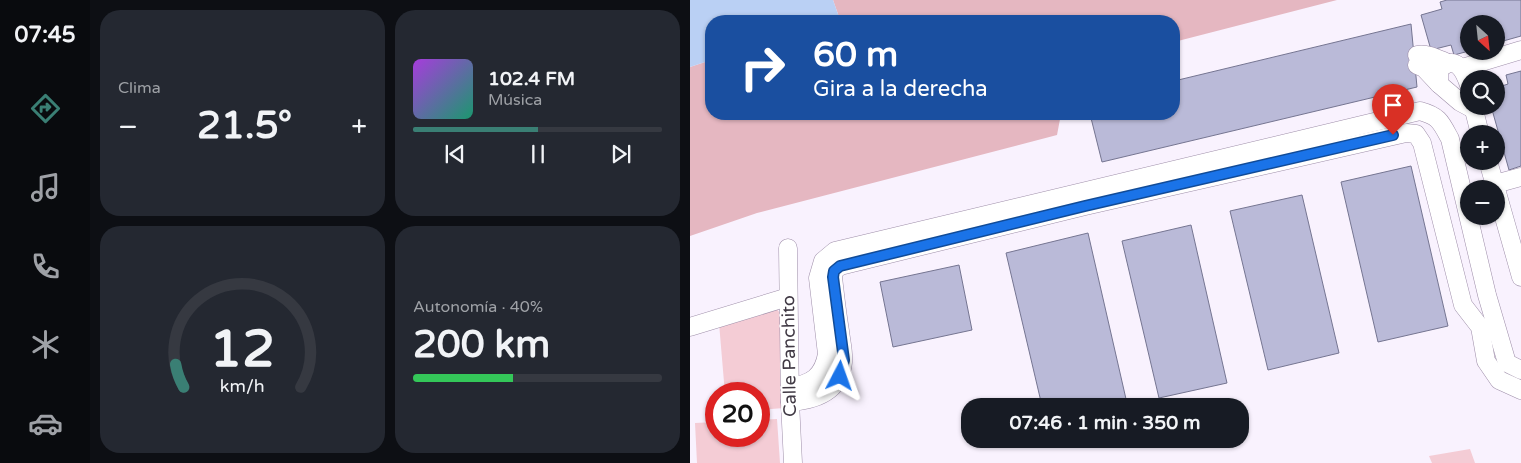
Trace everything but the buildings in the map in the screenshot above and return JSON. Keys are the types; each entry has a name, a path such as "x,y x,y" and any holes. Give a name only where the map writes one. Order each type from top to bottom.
{"street":[{"path":"1439,84 1439,70 1444,65 1455,65 1521,50"},
{"path":"1460,72 1455,65 1423,54 1417,60 1439,84 1460,102"},
{"path":"1021,214 1390,117 1420,110 1432,114 1441,122 1450,140 1471,226 1488,326 1486,361 1499,380 1521,390"},
{"path":"1390,117 1393,135"},
{"path":"790,394 809,383 825,364 827,354 818,278 823,261 835,251 1406,133 1416,134 1422,143 1462,301 1488,326 1516,366"},
{"path":"1505,181 1521,177"},
{"path":"1505,220 1521,277"},
{"path":"1445,232 1471,226"},
{"name":"Calle Panchito","path":"788,248 793,463"},
{"path":"690,327 788,297"},
{"path":"1486,361 1516,366"}],"shaded area":[{"path":"833,0 1337,0 1180,40 1180,15 838,15"},
{"path":"705,62 705,120 1060,120 1057,135 757,213 690,236 690,67"},
{"path":"776,308 780,313 784,408 770,409 770,382 724,382 719,323"},
{"path":"770,419 777,419 780,463 697,463 695,423 705,423 705,447 770,447"},
{"path":"1470,449 1475,463 1432,463 1429,456"}],"water":[{"path":"690,0 833,0 838,15 705,15 705,62 690,67"}],"route":[{"path":"840,376 844,360 833,277 834,271 840,266 1085,206 1393,135"}]}
